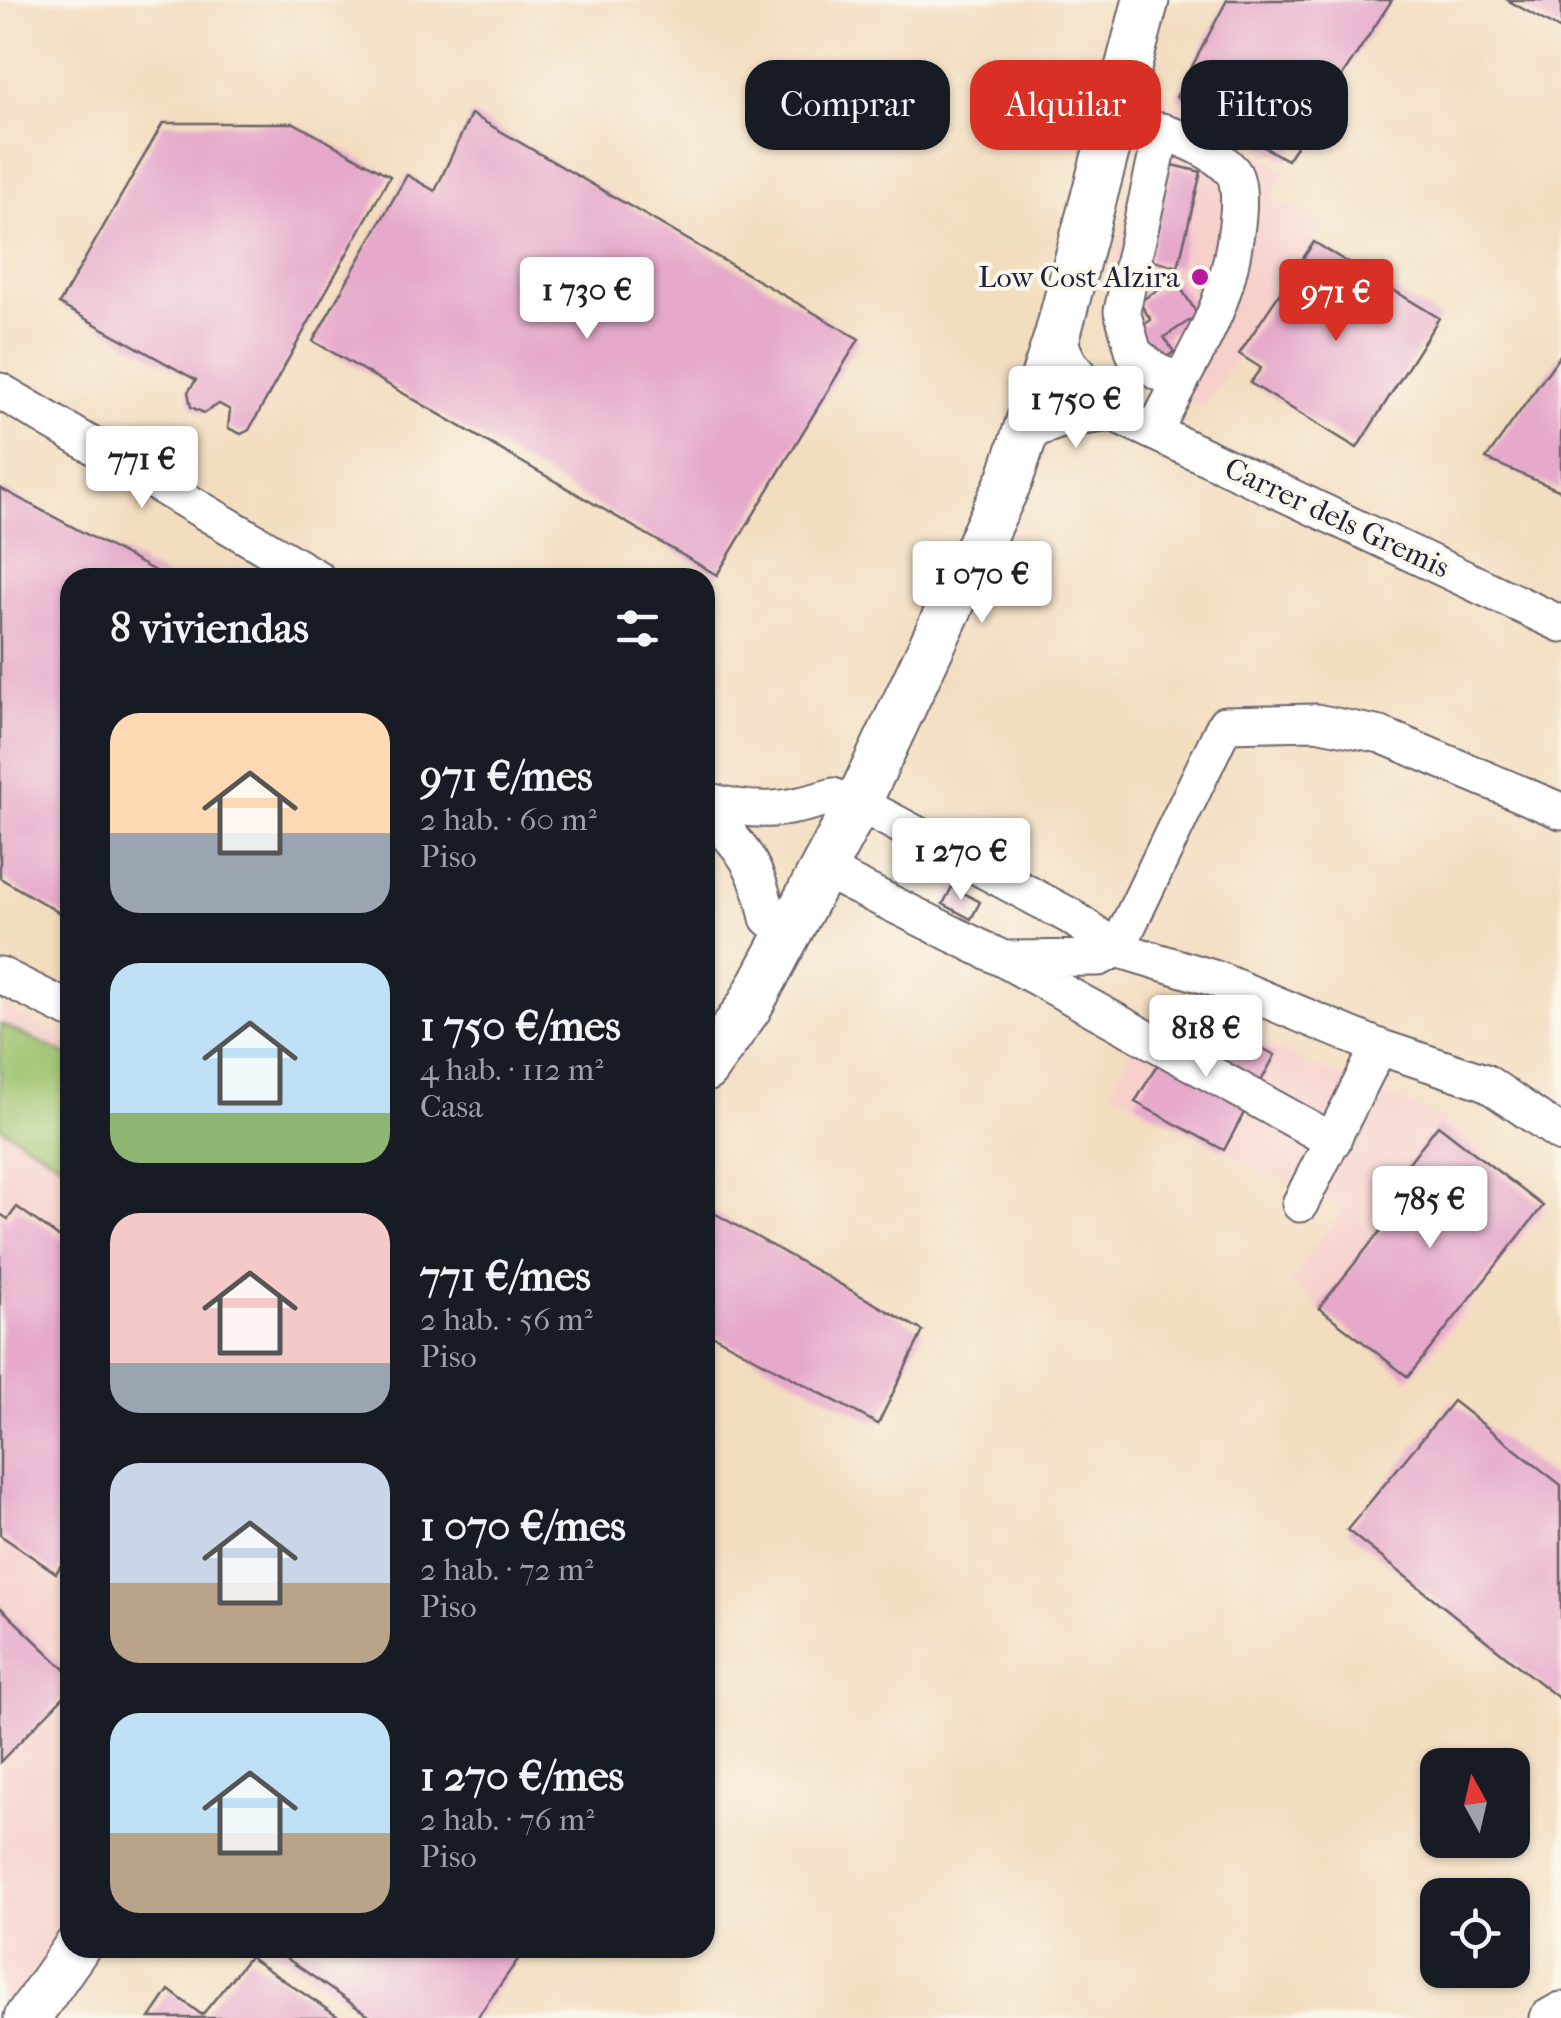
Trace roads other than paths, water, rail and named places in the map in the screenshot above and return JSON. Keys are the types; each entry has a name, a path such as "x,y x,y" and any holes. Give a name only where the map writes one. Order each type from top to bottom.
{"main road":[{"path":"715,1055 749,1007 822,870 846,800 1009,428 1114,0"},
{"path":"1129,60 1146,0"},
{"path":"715,1004 846,800 1027,432 1057,337 1104,150"},
{"path":"26,2018 69,1958"},
{"path":"54,2018 96,1958"}],"street":[{"path":"1155,431 1223,292 1242,189 1233,172 1213,156 1162,131 1122,311 1134,353 1157,372 1179,380"},
{"name":"Carrer dels Gremis","path":"1057,337 1069,364 1112,413 1561,624"},
{"path":"0,390 299,568"},
{"path":"1027,432 1061,420 1112,413"},
{"path":"1003,958 1100,958 1117,949 1225,724 1316,722 1381,735 1561,811"},
{"path":"715,803 751,813 846,800 1070,916 1117,949 1216,979 1379,1047 1485,1082 1561,1134"},
{"path":"715,820 736,838 754,864 768,918"},
{"path":"822,870 1003,958 1332,1141"},
{"path":"0,975 60,1005"},
{"path":"1300,1204 1379,1047"},
{"path":"1547,2018 1561,2010"}],"place":[{"name":"Low Cost Alzira","path":"1200,277"}]}
